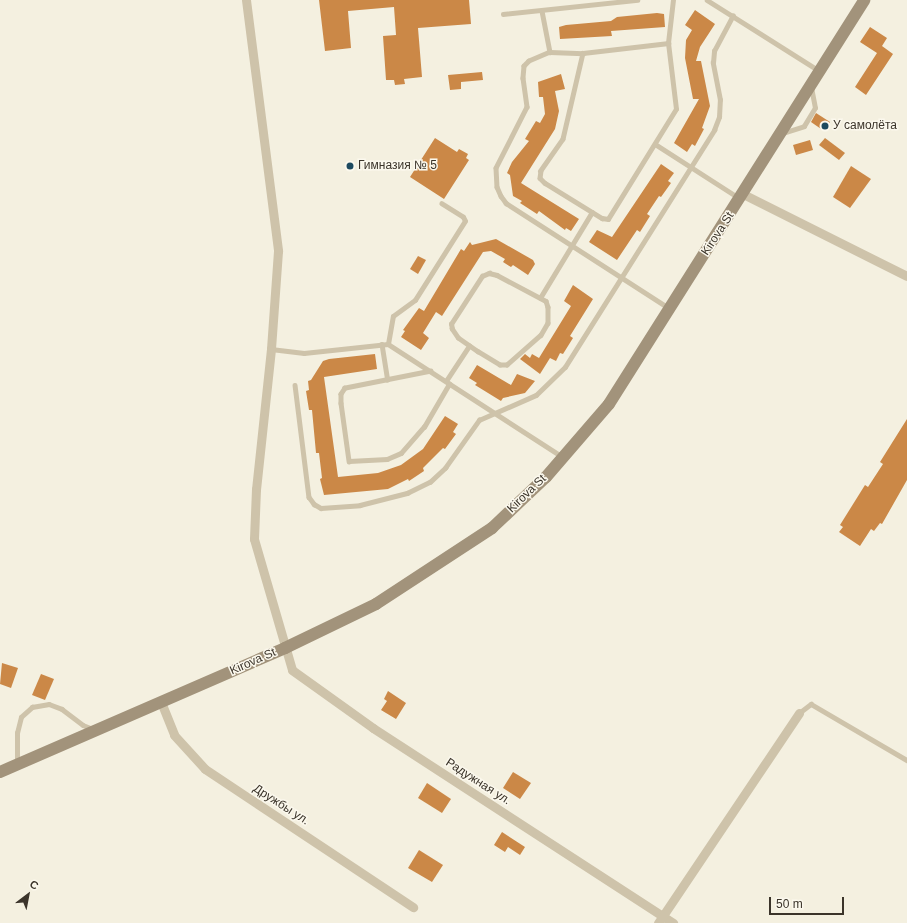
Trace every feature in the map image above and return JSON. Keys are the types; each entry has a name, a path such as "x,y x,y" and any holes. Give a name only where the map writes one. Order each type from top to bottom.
{"main road":[{"name":"Kirova St","path":"0,772 284,648 376,604 492,528 563,457 609,404 742,197 864,0"}],"street":[{"name":"Радужная ул.","path":"246,0 278,251 271,349 256,489 254,539 284,648 292,670 373,728 660,920 673,923"},
{"path":"742,197 907,276"},
{"name":"Дружбы ул.","path":"161,702 174,735 205,769 413,907"},
{"path":"660,920 798,713"}],"lane":[{"path":"503,14 637,0"},
{"path":"583,53 563,138 541,171 540,178 592,212 608,219 614,212 676,108 668,43 674,0"},
{"path":"708,0 820,71"},
{"path":"542,11 550,52"},
{"path":"295,385 309,497 314,504 321,508 366,504 407,494 430,482 446,468 479,420 536,395 565,367 692,168 719,118 720,100 713,63 714,51 733,16"},
{"path":"668,43 583,53 550,52 529,61 524,66 527,107 498,159 496,168 497,187 506,203 670,308"},
{"path":"654,144 742,197"},
{"path":"388,380 385,344 393,316 415,300 465,221 463,217 442,204"},
{"path":"540,298 592,212"},
{"path":"489,273 497,275 546,301 548,307 548,323 541,335 507,365 500,365 469,346 458,338 451,324 482,276 489,273"},
{"path":"271,349 304,353 385,344 448,382 563,457"},
{"path":"430,371 346,388 341,394 349,461 387,459 401,453 417,436 469,346"},
{"path":"16,764 17,733 21,717 32,707 49,704 62,708 83,725 96,730"},
{"path":"798,713 812,704 907,760"}],"building":[{"path":"319,0 469,0 471,24 418,28 422,77 404,79 405,84 395,85 394,80 386,80 383,36 396,35 394,7 348,11 351,48 325,51"},
{"path":"695,10 715,24 700,47 696,61 701,61 710,106 702,128 704,129 695,146 692,144 687,152 674,143 699,99 693,99 685,58 686,40 692,30 685,25"},
{"path":"657,13 664,14 665,27 611,31 612,36 560,39 559,27 566,25 611,21 617,17"},
{"path":"870,27 887,38 882,46 893,54 866,95 855,87 877,53 860,42"},
{"path":"482,72 483,80 461,82 461,89 450,90 448,75"},
{"path":"561,74 565,89 555,91 559,111 555,129 521,183 579,219 571,231 566,228 565,230 539,211 537,214 520,203 522,201 513,196 510,175 507,173 512,162 529,141 525,139 536,121 540,123 545,114 543,97 539,97 538,82"},
{"path":"816,113 830,122 824,131 811,122"},
{"path":"435,138 457,152 459,149 468,154 466,158 469,160 444,199 410,177"},
{"path":"825,138 845,153 839,160 819,145"},
{"path":"810,140 813,150 796,155 793,145"},
{"path":"661,164 674,173 668,181 671,183 661,197 659,196 647,214 650,216 640,232 637,230 617,260 589,242 597,230 612,237"},
{"path":"851,166 871,179 850,208 833,197"},
{"path":"496,239 533,260 535,264 528,275 513,265 511,267 503,262 505,259 491,251 483,252 442,316 436,312 423,333 429,338 421,350 401,337 405,331 403,330 419,308 424,311 461,249 464,251 470,242 472,245"},
{"path":"418,256 426,260 418,274 410,269"},
{"path":"573,285 593,299 570,336 573,338 563,354 560,353 556,361 550,358 540,374 520,359 525,354 530,358 532,354 539,358 571,306 564,301"},
{"path":"375,354 377,369 324,377 338,477 378,473 401,465 423,449 445,416 458,424 453,432 456,434 445,449 443,448 423,468 424,471 409,481 408,479 388,489 324,495 320,479 322,478 319,453 316,453 312,410 309,410 306,391 309,390 308,381 311,380 323,361"},
{"path":"477,365 511,385 517,374 535,381 525,393 503,398 501,401 475,385 477,383 469,378"},
{"path":"907,419 907,480 882,524 880,523 874,531 871,529 860,546 839,532 843,527 840,525 865,485 868,487 883,464 880,462"},
{"path":"2,663 18,668 11,688 0,684"},
{"path":"41,674 54,679 45,700 32,695"},
{"path":"388,691 406,703 396,719 381,710 387,701 384,699"},
{"path":"513,772 531,783 520,799 503,788"},
{"path":"427,783 451,799 442,813 418,798"},
{"path":"502,832 525,847 520,855 508,847 505,852 494,845"},
{"path":"419,850 443,865 432,882 408,868"}],"place":[{"name":"У самолёта","path":"825,126"},
{"name":"Гимназия № 5","path":"350,166"}]}
